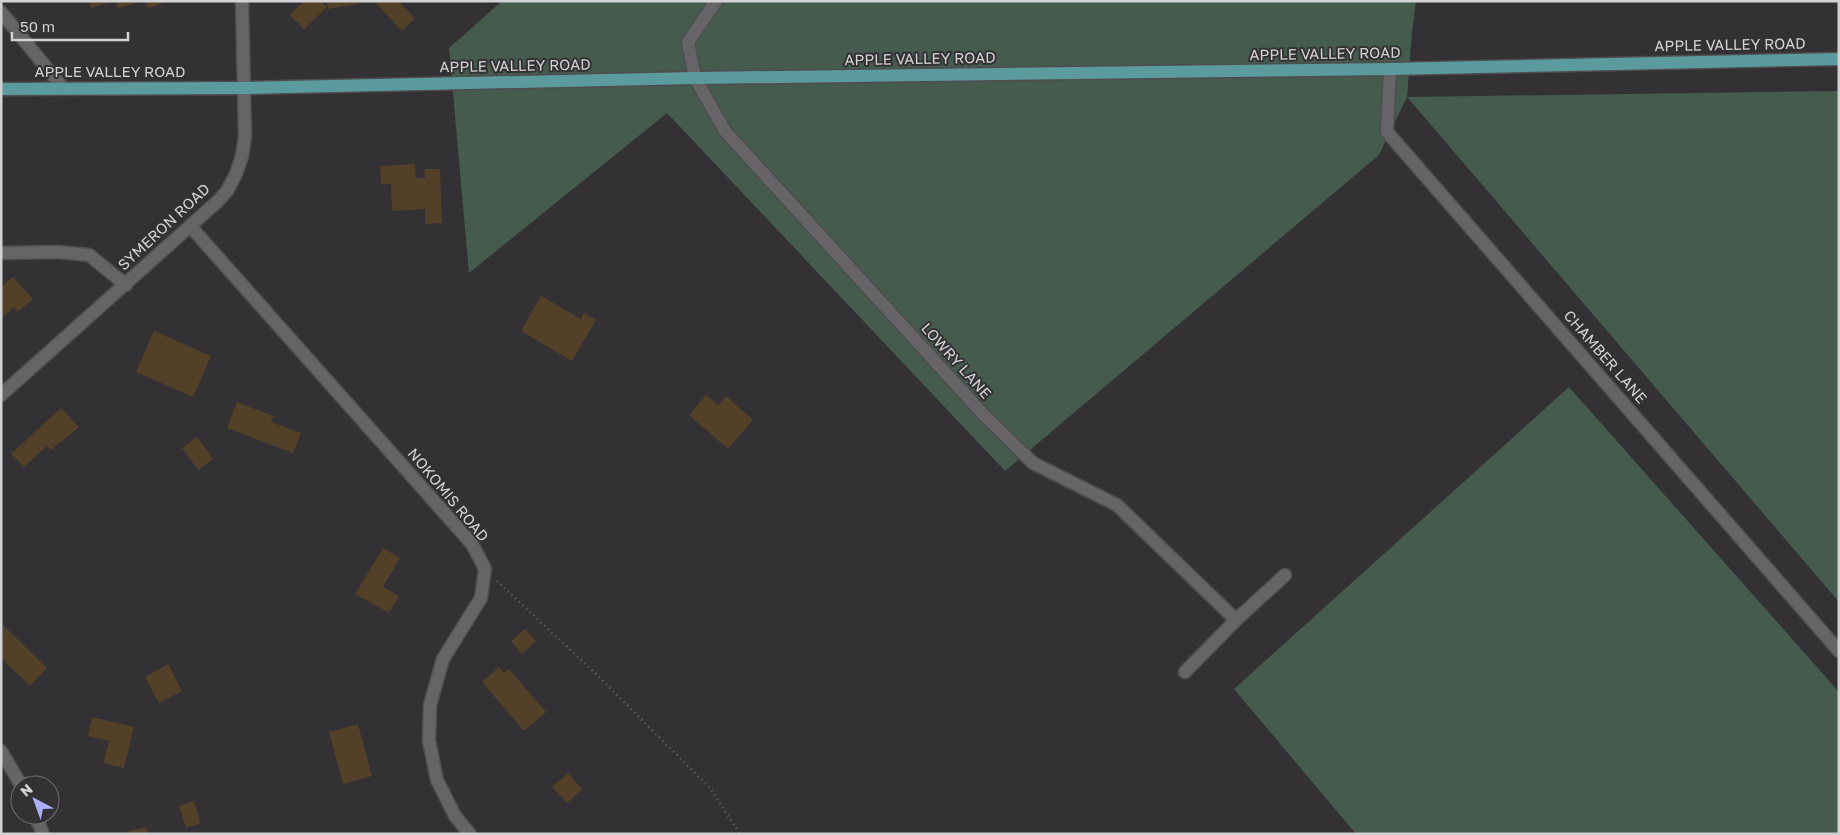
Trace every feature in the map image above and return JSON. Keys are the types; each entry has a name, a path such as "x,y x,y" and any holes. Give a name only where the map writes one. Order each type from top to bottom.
{"main road":[{"name":"APPLE VALLEY ROAD","path":"1,89 243,88 695,78 1390,69 1839,59"}],"street":[{"name":"SYMERON ROAD","path":"1,395 191,227 227,191 236,174 242,156 245,137 242,1"},
{"name":"LOWRY LANE","path":"716,1 688,42 695,78 725,131 983,414 1032,463 1117,505 1236,620"},
{"path":"1,12 63,88"},
{"name":"CHAMBER LANE","path":"1390,69 1387,132 1839,650"},
{"name":"NOKOMIS ROAD","path":"191,227 472,544 485,569"},
{"path":"1,253 58,252 89,255 126,285"},
{"path":"470,834 455,816 437,780 429,741 430,705 443,659 481,598 485,569"},
{"path":"1185,672 1236,620 1286,575"},
{"path":"1,751 15,775"}],"path":[{"path":"485,569 594,672 710,788 740,834"}],"green space":[{"path":"502,1 1416,1 1407,97 1379,155 1005,471 667,113 469,273 449,48"},
{"path":"1839,91 1839,602 1407,97"},
{"path":"1569,387 1839,692 1839,834 1356,834 1234,689"}],"building":[{"path":"89,1 111,1 111,2 91,8"},
{"path":"116,1 139,1 139,2 118,8"},
{"path":"145,1 166,1 166,2 148,8"},
{"path":"304,1 321,1 327,7 304,29 290,15"},
{"path":"327,1 362,1 362,3 328,9"},
{"path":"374,1 398,1 415,18 402,31"},
{"path":"415,164 416,178 425,178 424,169 440,169 442,223 425,224 425,209 392,211 391,184 381,184 380,166"},
{"path":"13,277 33,299 18,312 14,307 1,319 1,287"},
{"path":"541,296 581,319 584,313 596,320 572,361 521,331"},
{"path":"154,331 211,356 193,397 136,372"},
{"path":"706,395 718,405 726,396 753,420 728,449 689,415"},
{"path":"237,402 273,416 271,422 301,433 293,453 227,428"},
{"path":"61,408 79,427 51,450 47,446 24,467 11,454"},
{"path":"197,437 213,459 198,470 182,448"},
{"path":"383,548 400,558 383,587 399,596 389,613 355,594"},
{"path":"3,625 47,668 30,686 1,658"},
{"path":"525,629 536,641 522,654 511,641"},
{"path":"168,664 182,691 159,703 145,677"},
{"path":"499,667 504,673 509,669 546,712 524,731 482,682"},
{"path":"92,717 134,727 124,768 103,763 109,741 88,736"},
{"path":"358,724 372,776 343,784 329,732"},
{"path":"568,773 582,789 567,803 552,787"},
{"path":"194,801 201,823 186,828 179,806"},
{"path":"146,827 148,834 121,834 121,833"}]}
